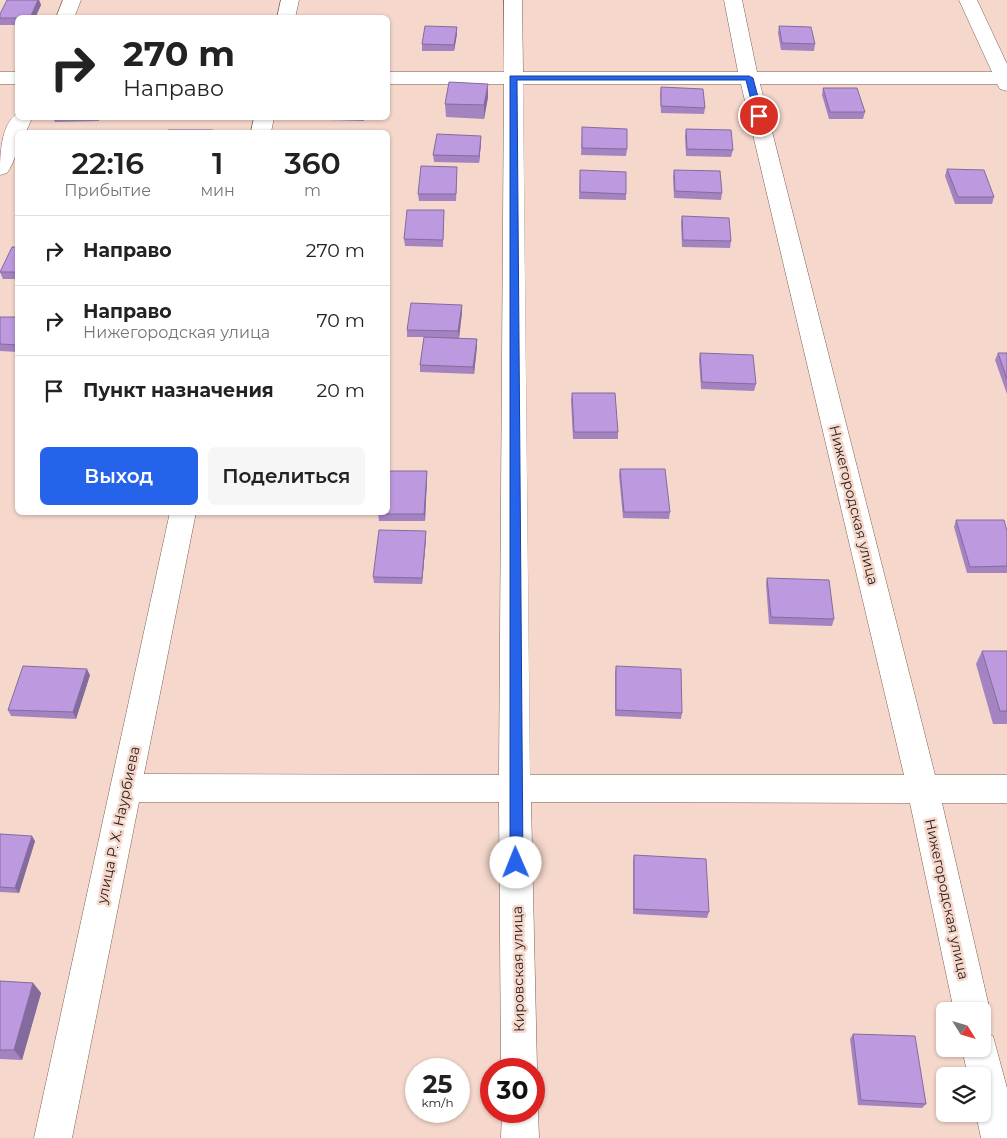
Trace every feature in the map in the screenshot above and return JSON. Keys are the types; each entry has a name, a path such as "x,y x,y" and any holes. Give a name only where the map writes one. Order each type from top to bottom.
{"street":[{"path":"66,15 72,0"},
{"path":"287,15 290,0"},
{"name":"Кировская улица","path":"513,0 515,789 519,1058"},
{"name":"Нижегородская улица","path":"733,0 749,78 923,789 970,1002"},
{"path":"390,78 1006,80 968,0"},
{"path":"0,78 15,78"},
{"path":"0,169 15,134"},
{"name":"улица Р. Х. Наурбиева","path":"54,1138 182,515"},
{"path":"126,788 1007,789"},
{"path":"982,1058 1000,1138"},
{"path":"520,1123 520,1138"}],"building":[{"path":"7,0 38,0 31,15 15,15 15,18 0,18"},
{"path":"425,26 457,27 454,45 422,44"},
{"path":"779,26 811,27 815,44 782,43"},
{"path":"449,82 488,84 484,105 445,104"},
{"path":"661,87 703,89 705,108 661,106"},
{"path":"823,88 857,88 865,112 830,112"},
{"path":"582,127 627,129 627,149 582,148"},
{"path":"686,129 731,130 733,150 687,149"},
{"path":"437,134 481,136 479,156 433,155"},
{"path":"421,166 457,167 456,194 418,194"},
{"path":"947,169 984,170 994,197 958,197"},
{"path":"580,170 626,172 626,194 580,192"},
{"path":"674,170 720,171 722,193 675,191"},
{"path":"407,210 444,210 443,240 404,239"},
{"path":"682,216 729,218 731,241 683,240"},
{"path":"12,247 15,247 15,272 0,272"},
{"path":"411,303 462,305 458,331 407,330"},
{"path":"0,317 15,317 15,345 0,344"},
{"path":"424,337 477,339 473,367 420,365"},
{"path":"700,353 753,355 756,384 702,382"},
{"path":"998,353 1007,353 1007,379"},
{"path":"572,393 615,393 618,432 574,432"},
{"path":"620,469 665,469 670,512 624,512"},
{"path":"390,471 427,471 424,514 390,514"},
{"path":"956,520 1004,520 1007,531 1007,566 970,567"},
{"path":"379,530 426,531 422,578 373,577"},
{"path":"767,578 829,580 834,619 771,617"},
{"path":"982,651 1007,651 1007,711 1000,711"},
{"path":"23,666 87,669 73,712 8,710"},
{"path":"616,666 681,669 682,713 616,710"},
{"path":"0,834 32,836 15,888 0,887"},
{"path":"634,855 706,859 709,912 634,909"},
{"path":"0,981 33,983 14,1050 0,1050"},
{"path":"853,1034 915,1036 926,1104 861,1100"}],"route":[{"path":"516,863 513,78 749,78 759,116"}]}
